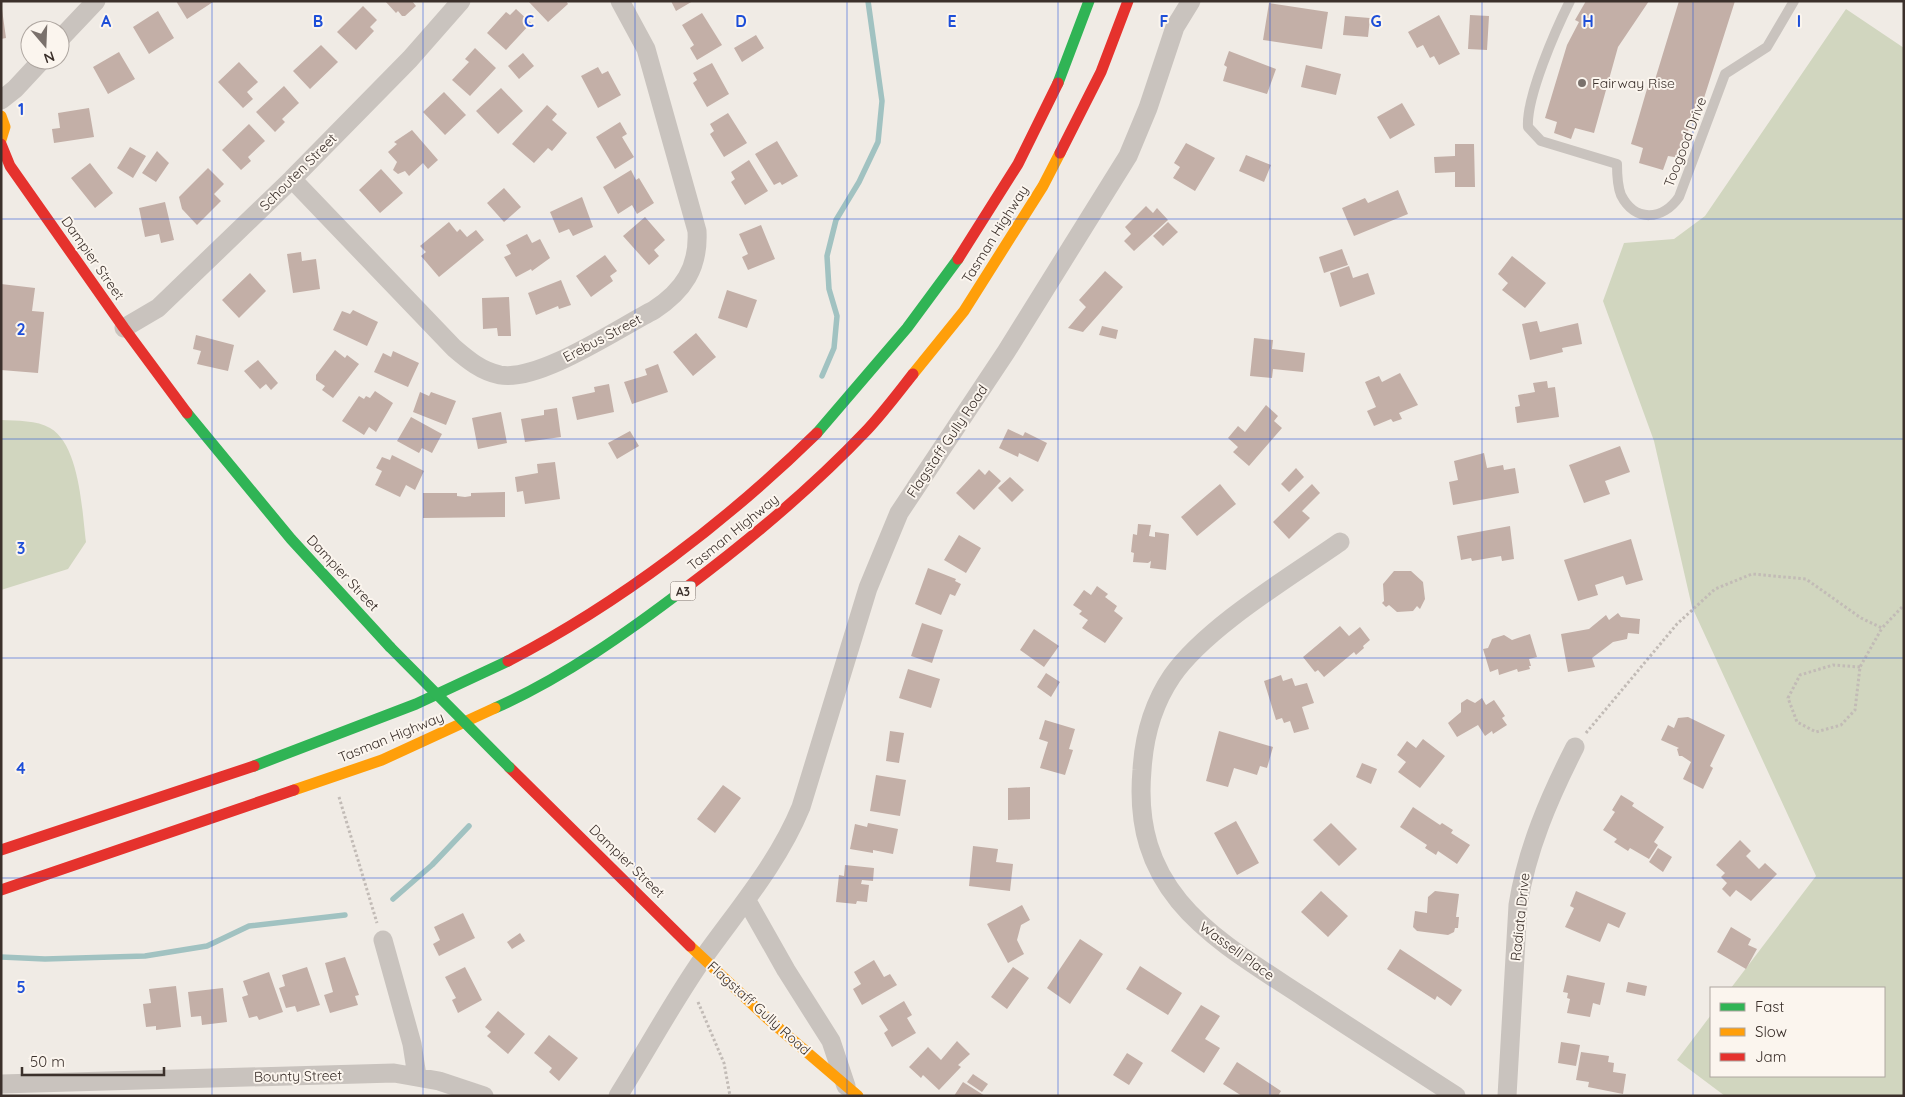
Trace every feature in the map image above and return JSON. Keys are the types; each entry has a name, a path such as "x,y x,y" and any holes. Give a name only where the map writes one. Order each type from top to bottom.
{"main road":[{"name":"Tasman Highway","path":"1,850 254,765 371,722 464,681 550,639 644,577 730,511 813,437 892,349 935,294 978,232 1039,125 1089,1"},
{"name":"Tasman Highway","path":"1,890 382,760 516,699 622,635 744,546 803,493 868,429 964,311 1043,186 1101,72 1128,1"},
{"path":"1,140 5,127 5,106"},
{"name":"Dampier Street","path":"1,144 6,163 124,328 210,443 291,539 390,647 509,767 704,958"},
{"name":"Flagstaff Gully Road","path":"704,958 794,1042 852,1091"}],"street":[{"path":"70,28 96,1"},
{"name":"Schouten Street","path":"124,328 158,308 292,179 410,59 461,1"},
{"name":"Erebus Street","path":"292,179 454,348 466,359 488,372 515,376 546,367 654,310 670,300 690,274 698,246 696,231 646,49 620,1"},
{"name":"Flagstaff Gully Road","path":"704,958 747,901 786,839 801,807 868,588 899,513 1006,352 1128,156 1148,108 1175,27 1191,1"},
{"path":"5,106 34,70"},
{"name":"Wassell Place","path":"1340,542 1225,624 1173,675 1158,701 1149,725 1140,788 1143,819 1150,848 1160,874 1195,920 1237,954 1456,1096"},
{"name":"Radiata Drive","path":"1506,1096 1518,905 1522,877 1530,847 1556,784 1575,748"},
{"name":"Flagstaff Gully Road","path":"747,901 786,970 832,1041 852,1091"},
{"path":"382,940 412,1044 417,1076"},
{"path":"618,1096 704,958"},
{"name":"Bounty Street","path":"1,1084 178,1087 380,1074 417,1076 484,1096"}],"lane":[{"name":"Toogood Drive","path":"1570,1 1548,49 1529,110 1528,127 1541,141 1617,164 1620,194 1626,203 1643,215 1654,215 1663,213 1672,207 1679,197 1725,74 1767,47 1794,1"}],"path":[{"path":"1575,748 1677,624 1716,589 1752,574 1806,579 1861,618 1882,628"},
{"path":"1860,667 1833,665 1800,676 1788,698 1797,722 1816,732 1841,725 1855,710 1860,667 1882,628 1904,606"},
{"path":"332,777 382,940"},
{"path":"698,1002 724,1063 730,1096"}],"green space":[{"path":"1846,9 1904,48 1904,1096 1725,1096 1677,1060 1710,1016 1710,1077 1885,1077 1885,987 1732,987 1816,876 1692,607 1654,441 1603,301 1624,243 1674,239 1705,216"},
{"path":"1,420 27,421 45,425 60,437 68,449 78,480 86,542 68,569 1,590"}],"building":[{"path":"176,1 212,1 213,2 187,19"},
{"path":"385,1 412,1 416,6 405,16 402,16 398,11 396,13"},
{"path":"528,1 566,1 568,4 548,22"},
{"path":"671,1 693,1 676,11"},
{"name":"Fairway Rise","path":"1586,1 1649,1 1618,47 1594,133 1575,128 1571,139 1554,133 1557,122 1545,118 1567,45 1579,22 1575,20"},
{"path":"1679,1 1735,1 1704,98 1698,98 1680,158 1668,156 1663,170 1639,163 1643,148 1631,144 1649,82 1654,83"},
{"path":"1,2 6,38 1,39"},
{"path":"1269,3 1328,12 1322,49 1263,40"},
{"path":"363,6 377,20 370,27 374,31 356,50 337,32"},
{"path":"516,9 531,23 506,50 487,33 506,12 510,15"},
{"path":"158,11 174,38 149,54 133,27"},
{"path":"702,13 722,45 697,60 690,48 694,45 682,25"},
{"path":"1439,15 1460,54 1439,65 1434,56 1430,58 1423,45 1417,48 1408,32"},
{"path":"1470,15 1489,16 1487,50 1468,49"},
{"path":"1345,16 1370,18 1368,37 1343,35"},
{"path":"756,35 764,48 742,62 734,48"},
{"path":"321,45 338,62 310,89 293,71"},
{"path":"475,48 496,68 470,96 452,80 469,62 465,59"},
{"path":"1229,51 1276,69 1267,94 1223,81 1227,67 1224,65"},
{"path":"119,52 135,79 108,94 93,67"},
{"path":"523,53 534,66 519,79 508,66"},
{"path":"239,62 258,82 247,92 253,99 243,108 218,82"},
{"path":"712,63 729,94 707,107 693,83 697,80 693,73"},
{"path":"1306,65 1341,74 1336,95 1301,87"},
{"path":"598,67 602,74 608,71 621,95 598,108 581,76"},
{"path":"284,86 299,103 282,119 285,122 275,132 256,112"},
{"path":"501,88 523,111 498,134 476,111"},
{"path":"444,92 466,115 445,135 423,112"},
{"path":"1402,103 1415,125 1390,139 1377,117"},
{"path":"547,105 557,114 552,120 567,133 552,151 548,148 534,163 512,144"},
{"path":"89,108 94,137 54,143 52,129 60,128 58,113"},
{"path":"728,113 747,143 724,157 710,134 714,131 710,124"},
{"path":"620,122 627,134 622,137 634,157 615,169 596,137"},
{"path":"249,124 265,141 248,157 251,161 241,170 222,150"},
{"path":"412,130 438,160 428,169 423,163 409,176 405,171 398,174 393,170 397,162 388,152 397,144 394,142"},
{"path":"777,141 798,176 782,185 780,182 774,185 755,154"},
{"path":"1186,143 1215,158 1195,191 1173,178 1180,167 1174,163"},
{"path":"1455,144 1474,144 1475,187 1455,187 1455,172 1435,173 1434,157 1455,156"},
{"path":"130,147 146,156 133,178 117,168"},
{"path":"157,151 169,163 156,182 142,173"},
{"path":"1246,155 1271,165 1264,182 1239,171"},
{"path":"749,160 768,191 745,205 731,182 735,179 731,172"},
{"path":"90,163 113,193 95,208 71,178"},
{"path":"208,168 224,184 214,194 221,201 197,225 182,209 179,197"},
{"path":"381,169 403,193 380,213 359,190"},
{"path":"631,170 636,180 639,178 654,203 637,214 632,205 618,214 603,187"},
{"path":"504,188 521,207 504,222 487,203"},
{"path":"1398,190 1408,214 1354,236 1342,208 1365,198 1368,203"},
{"path":"582,197 593,227 573,236 569,229 559,233 550,212"},
{"path":"165,202 174,240 161,243 159,234 145,237 139,208"},
{"path":"1146,206 1153,213 1157,208 1168,220 1134,251 1124,241 1131,234 1125,227"},
{"path":"645,217 665,240 654,250 659,256 649,265 623,236"},
{"path":"449,222 457,232 460,229 467,237 476,230 484,240 439,277 421,256 426,252 420,246"},
{"path":"1168,222 1178,232 1163,246 1153,236"},
{"path":"761,225 775,259 748,270 742,257 748,254 739,234"},
{"path":"527,234 532,243 540,239 550,258 532,271 531,269 516,277 504,257 511,254 506,245"},
{"path":"1342,249 1348,265 1324,273 1319,257"},
{"path":"301,252 302,261 316,259 320,289 293,293 287,254"},
{"path":"605,255 617,271 610,276 613,281 591,297 576,276"},
{"path":"1512,256 1546,283 1525,308 1502,290 1508,283 1498,274"},
{"path":"1349,266 1353,278 1368,273 1375,294 1340,307 1330,273"},
{"path":"1105,271 1123,287 1083,332 1068,328 1086,307 1079,300"},
{"path":"250,273 266,291 239,318 222,300"},
{"path":"561,280 571,305 559,309 558,306 536,315 528,293"},
{"path":"1,284 35,288 32,311 44,312 38,373 1,370"},
{"path":"727,290 757,300 747,328 718,318"},
{"path":"509,297 511,336 498,336 497,328 483,329 482,298"},
{"path":"353,310 378,322 367,346 333,330 342,311 350,314"},
{"path":"1537,321 1540,332 1578,323 1582,344 1562,348 1563,352 1530,360 1522,324"},
{"path":"1102,326 1118,330 1116,339 1099,335"},
{"path":"696,333 716,357 693,376 673,352"},
{"path":"196,335 234,345 228,371 197,364 201,351 193,349"},
{"path":"1254,338 1273,340 1272,349 1305,353 1303,372 1273,369 1272,378 1250,376"},
{"path":"335,350 345,358 347,355 359,364 333,398 322,390 325,386 316,380 316,375"},
{"path":"393,351 419,363 408,387 374,372 383,353 391,357"},
{"path":"258,360 278,383 271,390 266,384 260,389 244,371"},
{"path":"658,364 668,392 632,404 624,382 647,375 645,369"},
{"path":"1400,373 1418,405 1399,413 1402,419 1393,422 1391,419 1374,426 1367,411 1376,407 1365,382 1379,376 1382,382"},
{"path":"1547,381 1548,388 1555,387 1559,417 1517,423 1515,407 1520,406 1518,395 1535,392 1533,383"},
{"path":"609,384 614,412 577,420 572,397 595,392 594,387"},
{"path":"375,391 393,403 376,432 369,427 364,435 342,421 359,396 364,399 366,396 370,398"},
{"path":"420,392 429,396 431,392 456,401 446,425 413,412"},
{"path":"1266,405 1278,416 1274,421 1282,428 1249,466 1233,452 1238,447 1228,438 1238,426 1245,432"},
{"path":"557,408 561,437 525,442 521,419 544,415 544,410"},
{"path":"501,412 507,443 478,449 472,418"},
{"path":"411,417 442,434 432,453 422,448 419,453 397,441"},
{"path":"1008,429 1023,436 1025,432 1047,443 1038,462 1019,453 1018,457 999,448"},
{"path":"630,431 639,446 617,459 608,443"},
{"path":"1620,446 1630,472 1605,481 1610,494 1584,503 1569,465"},
{"path":"1484,453 1487,468 1503,465 1504,470 1515,468 1519,493 1453,505 1449,482 1458,480 1454,461"},
{"path":"392,455 424,471 415,490 406,485 400,497 375,485 382,471 376,468 382,457 390,460"},
{"path":"555,462 560,499 525,504 523,491 517,492 515,477 538,473 537,464"},
{"path":"1296,468 1304,477 1289,492 1281,484"},
{"path":"979,469 985,475 989,470 1001,481 974,510 956,493"},
{"path":"1010,477 1024,490 1012,502 998,488"},
{"path":"1220,484 1236,504 1197,536 1181,517"},
{"path":"1312,484 1320,493 1302,511 1310,518 1289,539 1273,522"},
{"path":"505,492 505,517 423,518 423,493 457,493 457,496 465,497 471,496 471,493"},
{"path":"1138,524 1151,525 1149,536 1155,537 1155,532 1169,534 1166,570 1150,568 1151,561 1148,563 1133,562 1134,553 1131,552 1133,534 1137,535"},
{"path":"1510,526 1514,559 1502,561 1501,556 1472,561 1471,558 1461,560 1457,536"},
{"path":"959,535 981,548 966,573 944,560"},
{"path":"1631,539 1643,580 1626,585 1623,576 1595,585 1598,595 1578,601 1564,560"},
{"path":"928,568 956,579 955,581 961,584 955,596 950,594 941,615 915,604"},
{"path":"1394,571 1411,571 1423,582 1425,599 1420,609 1417,606 1413,611 1397,612 1389,605 1386,607 1382,603 1384,601 1383,584"},
{"path":"1097,586 1108,594 1105,597 1117,606 1114,611 1123,618 1105,643 1082,628 1088,620 1079,614 1082,611 1073,605 1084,590 1091,595"},
{"path":"1618,613 1621,617 1640,619 1639,634 1628,633 1627,639 1613,642 1592,658 1595,667 1568,672 1561,634 1589,629 1606,615 1609,620"},
{"path":"922,623 943,630 932,663 911,656"},
{"path":"1340,626 1349,636 1360,627 1370,640 1356,655 1354,652 1324,677 1318,670 1315,672 1303,657"},
{"path":"1034,629 1059,646 1044,667 1020,650"},
{"path":"1530,634 1537,657 1529,659 1530,669 1518,672 1517,669 1499,675 1498,669 1490,672 1483,649 1488,648 1492,639 1504,635 1512,640"},
{"path":"908,669 940,679 931,708 899,698"},
{"path":"1046,673 1060,682 1051,697 1037,687"},
{"path":"1281,675 1283,681 1292,678 1295,686 1307,683 1314,703 1302,707 1309,729 1294,733 1290,721 1284,723 1282,718 1276,720 1264,681"},
{"path":"1482,698 1486,705 1494,700 1505,716 1502,718 1507,725 1493,734 1492,731 1485,736 1478,725 1457,737 1448,723 1461,712 1461,703 1467,699 1475,703"},
{"path":"1688,717 1725,735 1710,766 1713,768 1703,789 1683,779 1691,762 1679,756 1677,749 1679,748 1661,740 1668,725 1674,728 1678,718"},
{"path":"1045,720 1075,729 1069,749 1073,750 1065,775 1040,768 1048,742 1039,739"},
{"path":"890,731 904,733 899,763 886,761"},
{"path":"1219,731 1273,747 1267,768 1260,766 1257,775 1234,768 1228,787 1206,781"},
{"path":"1423,739 1445,756 1420,788 1398,772 1406,762 1397,755 1407,741 1416,748"},
{"path":"1362,763 1377,769 1371,784 1356,777"},
{"path":"876,775 906,780 900,816 870,811"},
{"path":"723,785 741,798 715,833 697,819"},
{"path":"1030,787 1030,819 1008,820 1008,788"},
{"path":"1621,795 1634,803 1632,806 1664,827 1654,842 1658,845 1649,859 1630,848 1628,851 1614,842 1617,839 1603,830 1615,812 1612,810"},
{"path":"1413,807 1440,825 1442,823 1453,830 1451,833 1470,845 1457,864 1438,851 1436,855 1425,848 1427,845 1400,827"},
{"path":"1236,821 1259,863 1237,875 1214,833"},
{"path":"868,823 898,829 893,854 873,850 873,853 850,849 855,824 867,827"},
{"path":"1331,823 1357,849 1339,866 1313,840"},
{"path":"1740,840 1751,851 1746,856 1759,869 1765,863 1777,874 1751,901 1736,890 1730,897 1722,889 1727,883 1721,877 1725,873 1716,865"},
{"path":"973,846 998,849 996,862 1013,864 1010,891 969,886"},
{"path":"1658,848 1672,857 1663,872 1649,862"},
{"path":"845,865 874,868 873,881 862,880 861,884 869,885 867,902 857,901 856,904 836,902 839,875 844,876"},
{"path":"1321,891 1348,916 1328,937 1301,912"},
{"path":"1435,891 1459,894 1456,917 1459,917 1458,928 1455,928 1454,932 1448,935 1417,931 1413,927 1415,911 1427,913 1428,897"},
{"path":"1576,891 1626,913 1619,928 1608,923 1600,942 1565,927 1574,908 1570,906"},
{"path":"1022,905 1030,920 1021,925 1017,940 1024,954 1008,963 987,924"},
{"path":"463,913 475,938 439,956 433,944 440,940 434,927"},
{"path":"1731,927 1751,939 1748,945 1757,949 1746,969 1717,952"},
{"path":"520,933 525,941 512,949 507,942"},
{"path":"1080,939 1103,954 1070,1004 1047,988"},
{"path":"1400,949 1462,990 1451,1006 1437,996 1435,1000 1387,969"},
{"path":"345,957 359,995 355,996 358,1005 330,1013 324,995 333,992 325,963"},
{"path":"874,960 884,977 890,974 897,985 862,1005 853,989 861,984 854,972"},
{"path":"1140,966 1182,993 1168,1015 1126,989"},
{"path":"307,967 320,1005 297,1012 295,1006 286,1008 279,988 285,986 282,975"},
{"path":"465,967 482,1000 458,1013 452,1000 456,998 445,977"},
{"path":"1013,967 1029,978 1007,1009 991,997"},
{"path":"269,972 283,1012 259,1020 257,1016 249,1018 242,997 248,995 243,981"},
{"path":"1567,975 1605,983 1600,1005 1593,1003 1590,1017 1567,1013 1570,999 1567,998 1568,993 1563,992"},
{"path":"1628,982 1647,986 1645,996 1626,992"},
{"path":"176,986 181,1027 156,1030 156,1026 146,1027 143,1004 151,1003 149,989"},
{"path":"223,988 227,1022 202,1025 201,1016 191,1017 188,992"},
{"path":"904,1001 912,1015 907,1018 916,1033 892,1047 884,1033 888,1030 879,1016"},
{"path":"1201,1005 1220,1016 1205,1039 1220,1048 1204,1073 1171,1051"},
{"path":"498,1011 525,1034 508,1054 487,1036 491,1032 485,1027"},
{"path":"549,1035 578,1058 559,1081 549,1072 552,1068 534,1053"},
{"path":"957,1041 970,1054 958,1065 961,1067 939,1090 923,1075 921,1078 909,1067 928,1047 941,1060"},
{"path":"1561,1042 1580,1045 1576,1066 1558,1063"},
{"path":"1581,1052 1609,1056 1608,1062 1614,1063 1613,1072 1626,1074 1623,1094 1588,1087 1589,1082 1576,1080"},
{"path":"1127,1053 1143,1063 1129,1085 1113,1075"},
{"path":"1237,1062 1281,1091 1278,1096 1242,1096 1223,1084"},
{"path":"973,1074 988,1084 982,1092 967,1082"},
{"path":"963,1082 985,1096 954,1096"}],"waterway":[{"path":"822,376 834,348 837,316 829,289 827,256 836,220 859,182 878,142 882,101 868,1"},
{"path":"393,899 432,865 469,826"},
{"path":"1,957 45,959 145,956 207,946 249,926 345,915"}],"traffic: fast":[{"path":"1058,83 1089,1"},
{"path":"817,433 907,328 958,259"},
{"path":"187,413 291,539 390,647"},
{"path":"495,708 545,683 594,653 642,621 687,587"},
{"path":"390,647 509,767"},
{"path":"254,766 416,704 508,661"}],"traffic: slow":[{"path":"1,116 5,127 1,140"},
{"path":"913,374 964,311 1043,186 1060,153"},
{"path":"294,790 382,760 495,708"},
{"path":"690,946 767,1018 858,1096"}],"traffic: jam":[{"path":"1060,153 1101,72 1128,1"},
{"path":"958,259 1018,164 1058,83"},
{"path":"1,144 10,166 124,328 187,413"},
{"path":"687,587 758,532 803,493 873,423 913,374"},
{"path":"508,661 591,613 671,558 746,498 817,433"},
{"path":"1,850 254,766"},
{"path":"509,767 690,946"},
{"path":"1,890 294,790"}],"place":[{"name":"Fairway Rise","path":"1582,83"}]}
